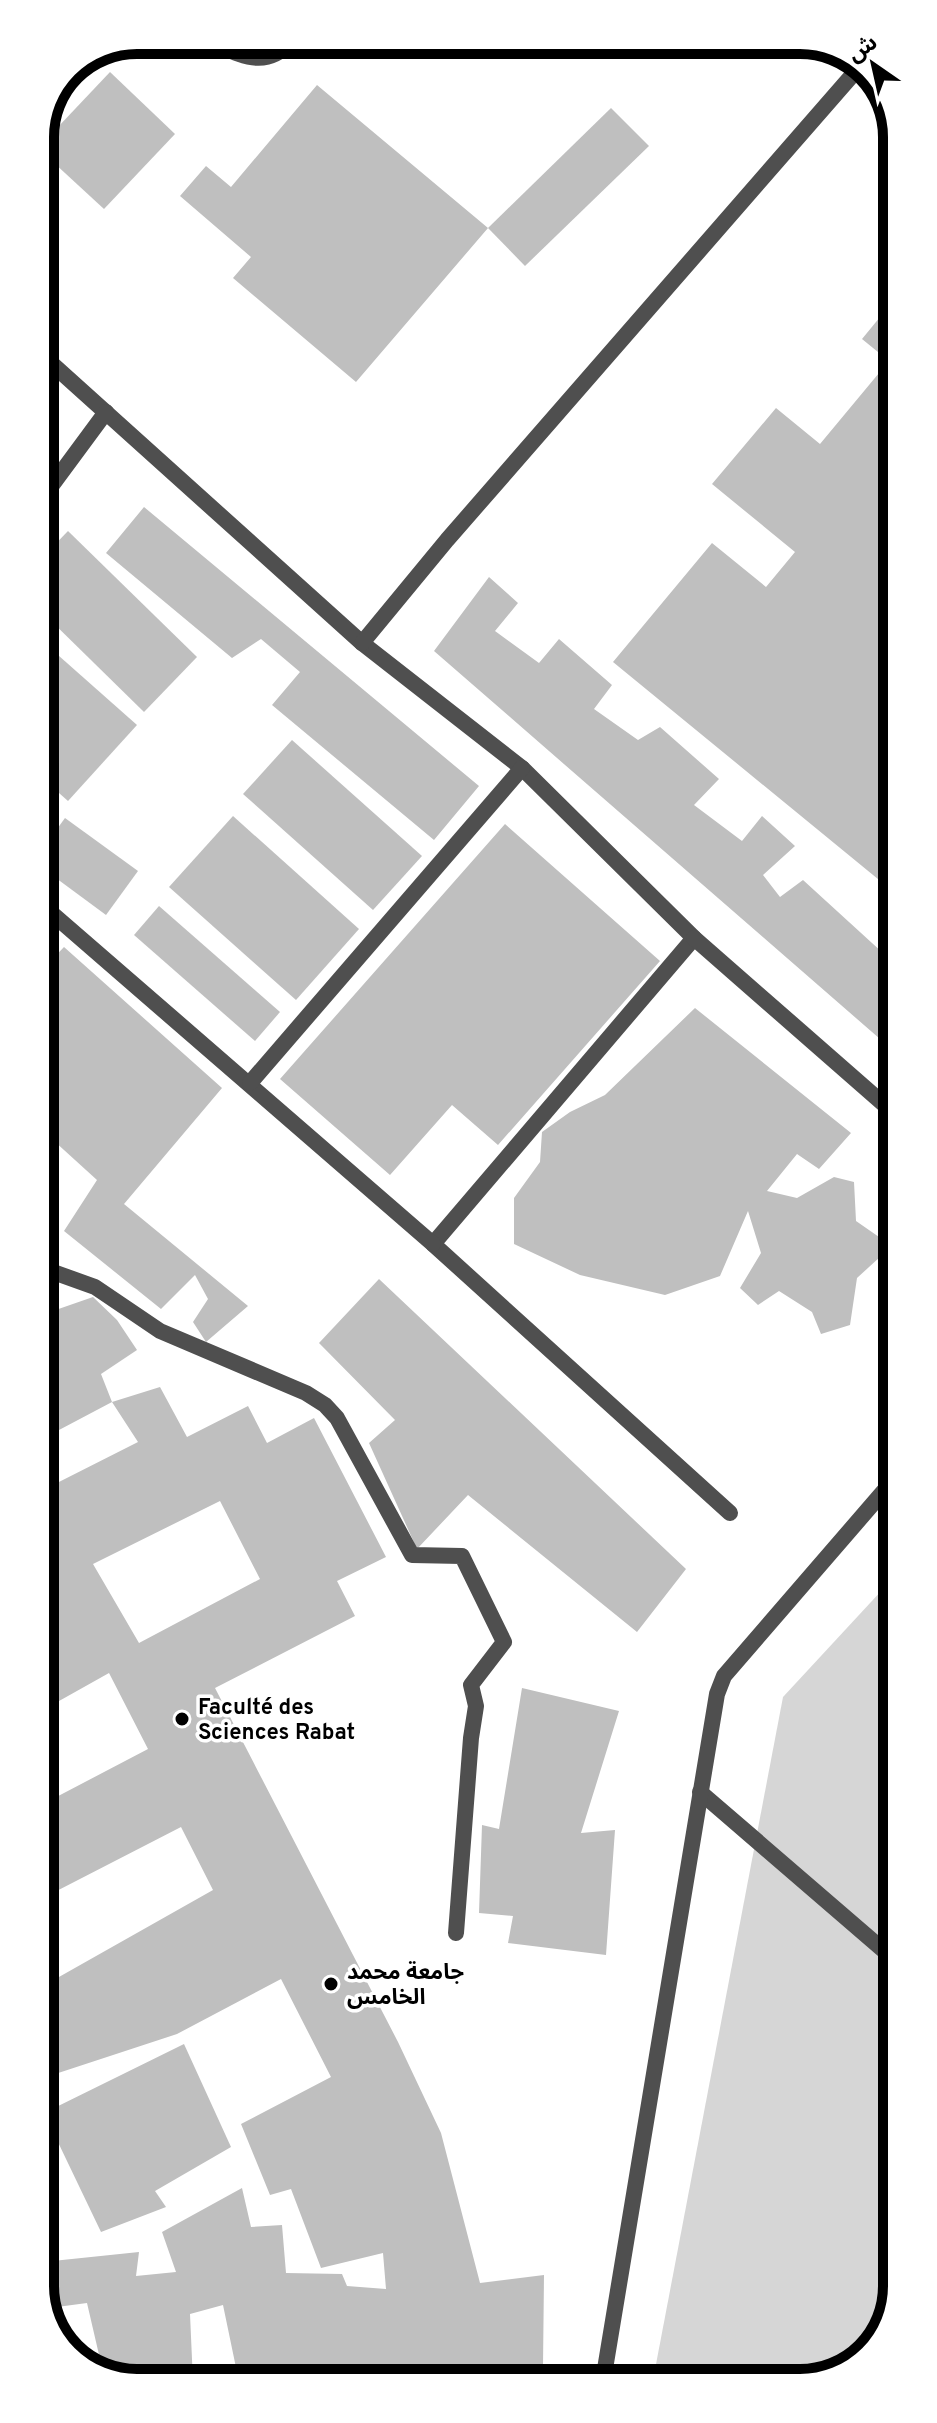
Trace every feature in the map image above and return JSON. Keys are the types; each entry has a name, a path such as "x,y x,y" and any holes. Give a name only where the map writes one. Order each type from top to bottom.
{"street":[{"path":"240,54 255,60 275,54"},
{"path":"362,643 447,540 833,97"},
{"path":"54,366 362,643 522,768 694,938 883,1103"},
{"path":"54,482 106,412"},
{"path":"250,1083 522,768"},
{"path":"54,915 433,1244 730,1513"},
{"path":"433,1244 694,938"},
{"path":"54,1272 95,1287 160,1331 316,1398 337,1418 412,1555 462,1556 504,1642 471,1685 476,1706 456,1933"},
{"path":"605,2369 717,1694 724,1676 883,1492"},
{"path":"700,1792 883,1950"}],"shaded area":[{"path":"883,1589 883,2286 879,2313 866,2337 855,2348 822,2366 800,2369 655,2369 783,1697"}],"building":[{"path":"110,72 175,134 104,209 54,163 54,131"},
{"path":"317,85 488,228 356,382 233,278 251,257 180,196 206,166 231,187"},
{"path":"611,108 649,146 525,266 488,228"},
{"path":"883,313 883,356 862,339"},
{"path":"883,368 883,883 613,662 712,543 766,587 795,552 712,484 776,408 820,444"},
{"path":"144,507 479,786 434,840 272,705 300,672 261,639 232,658 106,553"},
{"path":"68,531 197,657 144,712 54,624 54,546"},
{"path":"489,577 518,603 495,631 539,663 559,639 612,685 594,709 638,740 660,727 719,779 694,805 742,841 762,816 795,846 763,875 780,897 803,880 883,953 883,1042 434,651"},
{"path":"54,652 137,725 68,801 54,789"},
{"path":"292,740 422,856 373,910 243,794"},
{"path":"233,816 359,929 296,1000 169,887"},
{"path":"65,818 138,871 106,915 54,877 54,833"},
{"path":"505,824 660,961 498,1145 452,1105 390,1175 280,1079"},
{"path":"159,906 280,1012 255,1041 134,935"},
{"path":"64,947 222,1088 124,1204 248,1306 206,1342 193,1322 208,1299 195,1275 161,1309 64,1231 97,1180 54,1141 54,957"},
{"path":"695,1008 851,1133 819,1169 797,1154 767,1191 797,1198 834,1177 854,1182 856,1221 883,1240 883,1254 857,1278 850,1325 821,1334 812,1312 779,1291 758,1305 740,1288 761,1253 748,1211 720,1276 665,1295 580,1275 514,1244 514,1198 540,1162 542,1132 570,1112 605,1095"},
{"path":"379,1279 686,1569 637,1632 468,1495 417,1549 369,1443 395,1420 319,1343"},
{"path":"93,1297 117,1320 137,1350 101,1374 112,1402 54,1433 54,1311"},
{"path":"160,1387 187,1437 248,1406 267,1443 314,1418 386,1557 337,1581 355,1616 215,1688 398,2042 441,2133 480,2283 544,2275 543,2367 236,2369 223,2305 190,2314 192,2369 131,2369 100,2361 87,2303 57,2308 54,2261 139,2252 136,2276 176,2272 162,2232 242,2188 251,2227 282,2225 286,2273 342,2274 347,2286 386,2289 383,2253 321,2268 291,2189 270,2195 241,2124 331,2077 281,1979 177,2034 54,2074 54,1980 213,1890 181,1827 54,1892 54,1798 148,1749 109,1673 54,1704 54,1484 138,1442 112,1402","holes":["220,1501 260,1579 139,1643 93,1564"]},
{"path":"522,1688 619,1711 581,1833 615,1830 606,1955 508,1943 513,1916 479,1913 482,1825 499,1829"},
{"path":"184,2044 231,2147 155,2191 166,2207 101,2232 54,2134 54,2108"}],"place":[{"name":"Faculté des Sciences Rabat","path":"182,1719"},
{"name":"جامعة محمد الخامس","path":"331,1984"}]}
